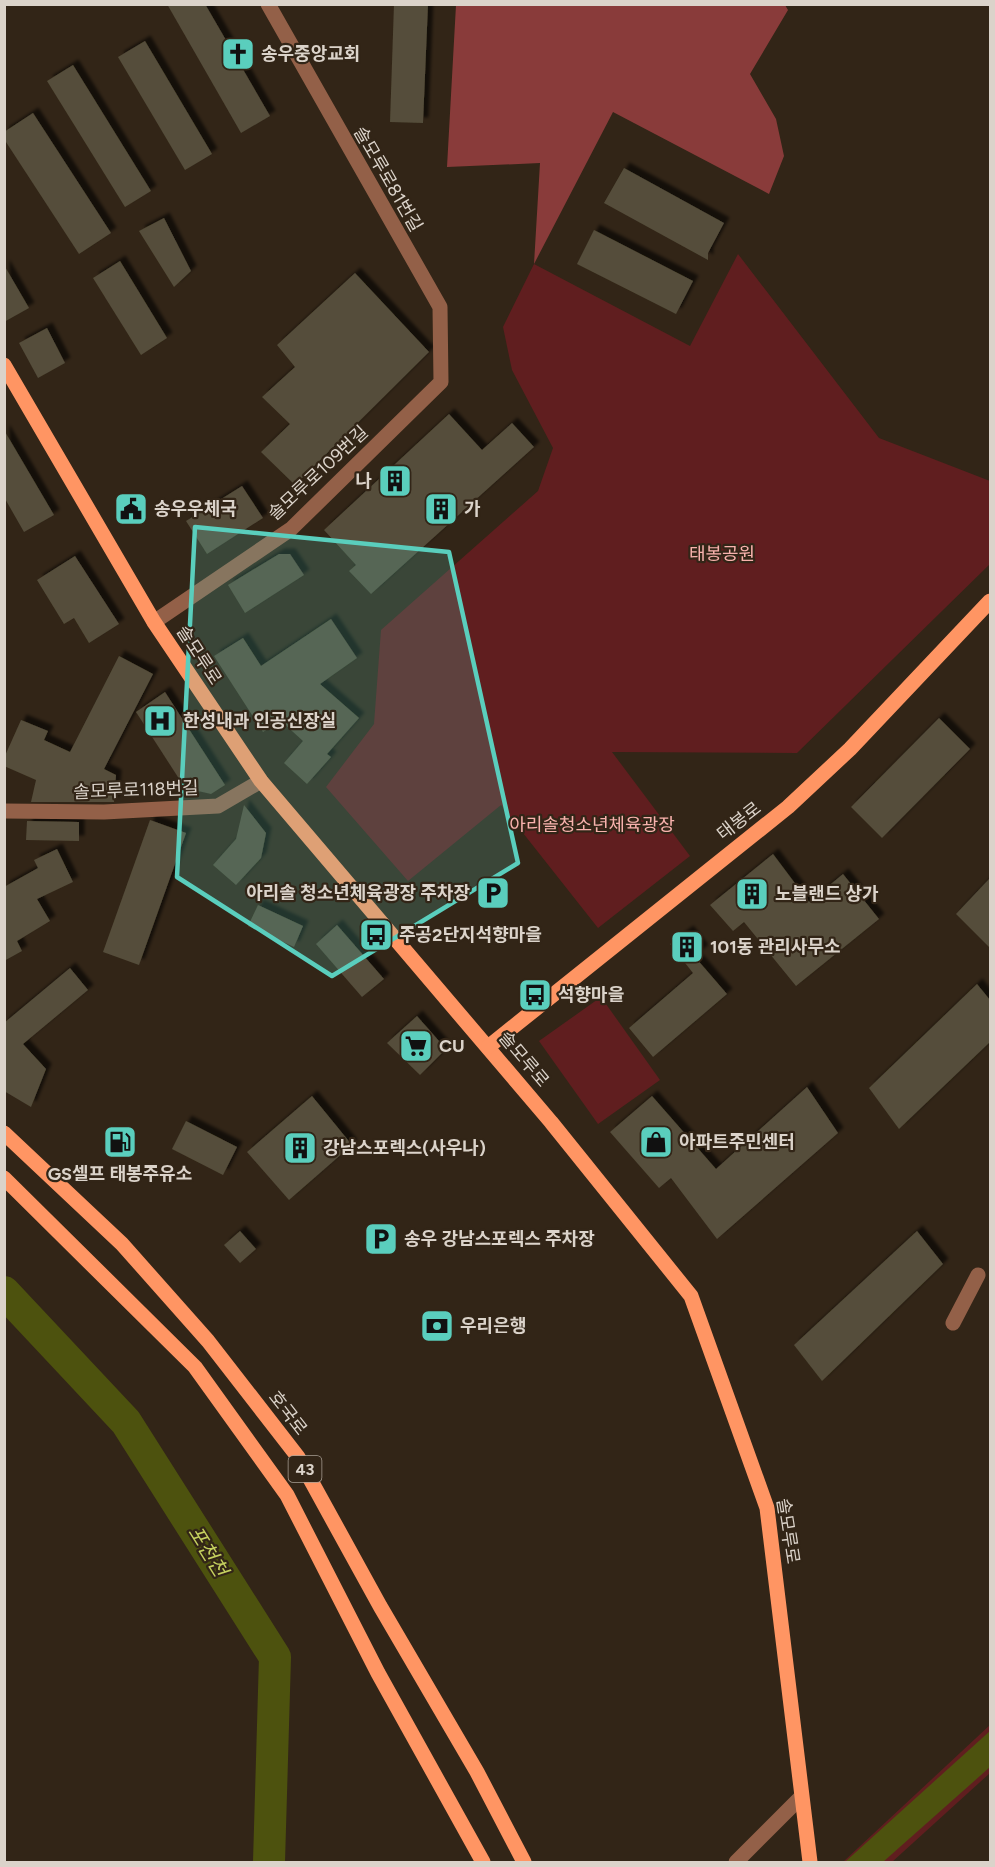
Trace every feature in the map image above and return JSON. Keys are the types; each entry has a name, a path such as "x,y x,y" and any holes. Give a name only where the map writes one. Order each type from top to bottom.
{"main road":[{"name":"솔모루로","path":"4,365 8,381 153,622 261,781 488,1047 691,1296 767,1508 810,1863"},
{"name":"태봉로","path":"488,1047 788,807 850,749 990,601"},
{"name":"호국로","path":"4,1133 122,1244 208,1341 298,1457 380,1606 477,1772 524,1863"},
{"name":"43","path":"4,1178 195,1367 287,1495 378,1672 483,1863"}],"street":[{"name":"솔모루로81번길","path":"268,4 440,307 441,382"},
{"name":"솔모루로109번길","path":"153,622 291,529 441,382"},
{"name":"솔모루로118번길","path":"4,811 104,812 218,806 261,781"},
{"path":"953,1323 978,1275"},
{"path":"736,1863 801,1797"}],"highlighted area":[{"path":"195,527 449,552 518,863 332,976 177,877"}],"green space":[{"name":"태봉공원","path":"738,254 879,438 990,481 990,564 797,753 612,752 690,856 598,928 501,805 408,881 326,787 374,724 381,630 538,491 553,448 512,370 503,327 534,264 690,346"},
{"path":"601,997 660,1080 598,1124 539,1041"},
{"path":"990,1725 990,1773 892,1862 843,1862"}],"shaded area":[{"path":"456,5 785,5 788,10 750,74 776,119 784,156 769,194 613,112 534,264 540,163 447,167"},
{"path":"990,1731 990,1767 883,1862 845,1862"}],"building":[{"path":"167,4 205,4 270,116 241,133"},
{"path":"394,4 428,4 423,123 390,122"},
{"path":"145,41 212,154 185,170 118,57"},
{"path":"73,65 151,191 125,207 47,81"},
{"path":"33,113 111,233 79,254 4,139 4,132"},
{"path":"624,168 724,223 708,253 708,260 604,203"},
{"path":"164,218 191,271 174,287 139,231"},
{"path":"594,230 693,281 676,314 577,264"},
{"path":"120,261 167,338 141,355 93,278"},
{"path":"4,265 29,308 4,322"},
{"path":"355,273 429,352 295,485 261,452 290,424 262,397 295,367 277,345"},
{"path":"47,328 65,363 38,378 19,343"},
{"path":"449,414 482,450 512,423 534,447 371,594 349,571 356,565 324,530"},
{"path":"4,430 54,515 24,532 4,497"},
{"path":"242,486 263,518 207,554 186,521"},
{"path":"279,554 290,554 304,575 245,613 228,585"},
{"path":"75,556 119,624 89,643 74,618 64,624 37,580"},
{"path":"331,619 357,658 320,684 359,718 327,754 331,757 307,784 284,763 303,741 281,721 263,732 214,656 243,638 261,666"},
{"path":"119,656 153,674 104,769 116,775 114,802 31,802 36,780 4,766 4,758 21,720 48,731 44,740 70,752"},
{"path":"165,692 225,785 211,794 185,788 136,712"},
{"path":"939,718 970,749 882,838 851,807"},
{"path":"244,805 266,833 261,858 236,885 213,865 236,839"},
{"path":"150,820 186,833 139,965 103,952"},
{"path":"27,821 79,822 79,841 26,840"},
{"path":"57,849 73,882 37,899 50,921 17,941 22,951 4,961 4,887 38,868 34,860"},
{"path":"773,854 809,902 843,874 879,919 796,986 744,922 733,931 710,905"},
{"path":"990,878 990,948 956,914"},
{"path":"258,905 303,926 294,947 248,926"},
{"path":"337,925 384,979 362,997 316,944"},
{"path":"688,931 703,950 695,957 727,994 653,1057 629,1028 693,973 670,944"},
{"path":"70,968 88,990 23,1044 46,1069 31,1107 4,1091 4,1023"},
{"path":"977,984 990,1000 990,1042 899,1129 869,1088"},
{"name":"CU","path":"417,1016 446,1049 420,1075 387,1043"},
{"path":"807,1087 838,1133 717,1239 671,1178 659,1188 610,1132 652,1096 716,1169"},
{"name":"강남스포렉스(사우나)","path":"312,1096 352,1145 289,1200 247,1152"},
{"path":"186,1121 237,1147 223,1175 172,1149"},
{"path":"240,1231 256,1249 240,1263 224,1245"},
{"path":"917,1231 943,1264 822,1381 794,1345"}],"waterway":[{"name":"포천천","path":"4,1292 126,1422 275,1657 269,1862"}],"place":[{"name":"송우중앙교회","path":"238,54"},
{"name":"나","path":"395,481"},
{"name":"송우우체국","path":"131,509"},
{"name":"가","path":"441,509"},
{"name":"한성내과 인공신장실","path":"160,721"},
{"name":"아리솔 청소년체육광장 주차장","path":"493,893"},
{"name":"노블랜드 상가","path":"752,894"},
{"name":"주공2단지석향마을","path":"376,935"},
{"name":"101동 관리사무소","path":"687,947"},
{"name":"석향마을","path":"535,995"},
{"name":"CU","path":"416,1046"},
{"name":"GS셀프 태봉주유소","path":"120,1142"},
{"name":"아파트주민센터","path":"656,1142"},
{"name":"강남스포렉스(사우나)","path":"300,1148"},
{"name":"송우 강남스포렉스 주차장","path":"381,1239"},
{"name":"우리은행","path":"437,1326"}],"park label":[{"name":"아리솔청소년체육광장","path":"592,825"}]}
